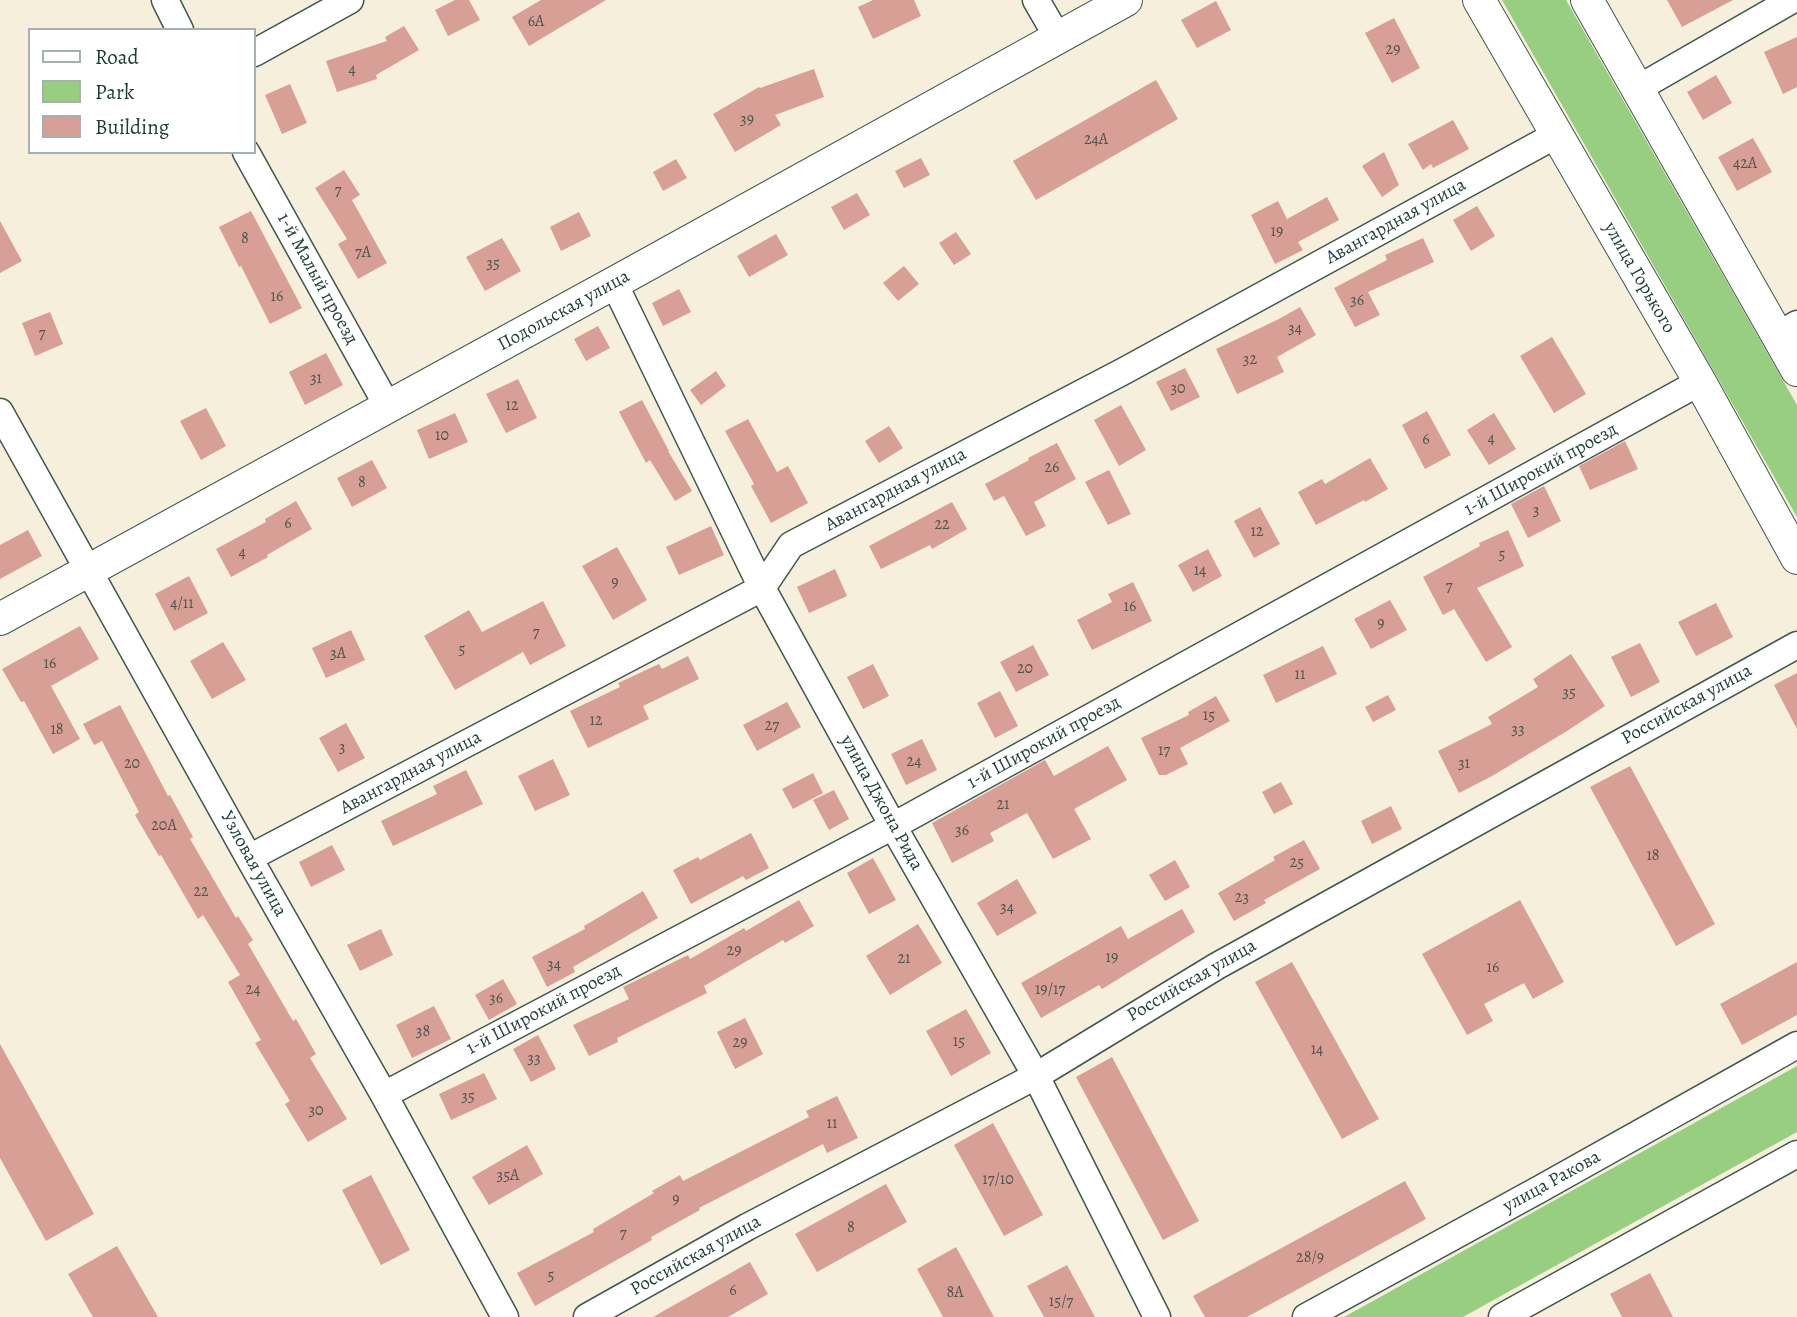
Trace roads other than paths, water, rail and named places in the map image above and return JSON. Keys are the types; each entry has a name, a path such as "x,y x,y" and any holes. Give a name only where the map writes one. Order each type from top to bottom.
{"street":[{"path":"165,0 179,28"},
{"path":"256,52 350,0"},
{"path":"1036,0 1058,37"},
{"name":"Подольская улица","path":"0,619 1126,0"},
{"name":"улица Горького","path":"1479,0 1700,382 1797,558"},
{"path":"1587,0 1637,89 1787,330 1797,370"},
{"path":"1637,89 1792,0"},
{"name":"Авангардная улица","path":"249,858 762,588 791,545 1124,371 1556,135"},
{"name":"1-й Малый проезд","path":"247,154 388,407"},
{"name":"улица Джона Рида","path":"614,283 762,588 893,826 1036,1076 1157,1317"},
{"name":"1-й Широкий проезд","path":"384,1095 893,826 1700,382"},
{"name":"Узловая улица","path":"0,412 384,1095 505,1317"},
{"name":"Российская улица","path":"587,1317 747,1227 1036,1076 1217,965 1797,645"},
{"name":"улица Ракова","path":"1306,1317 1797,1045"},
{"path":"1502,1317 1797,1154"}]}
